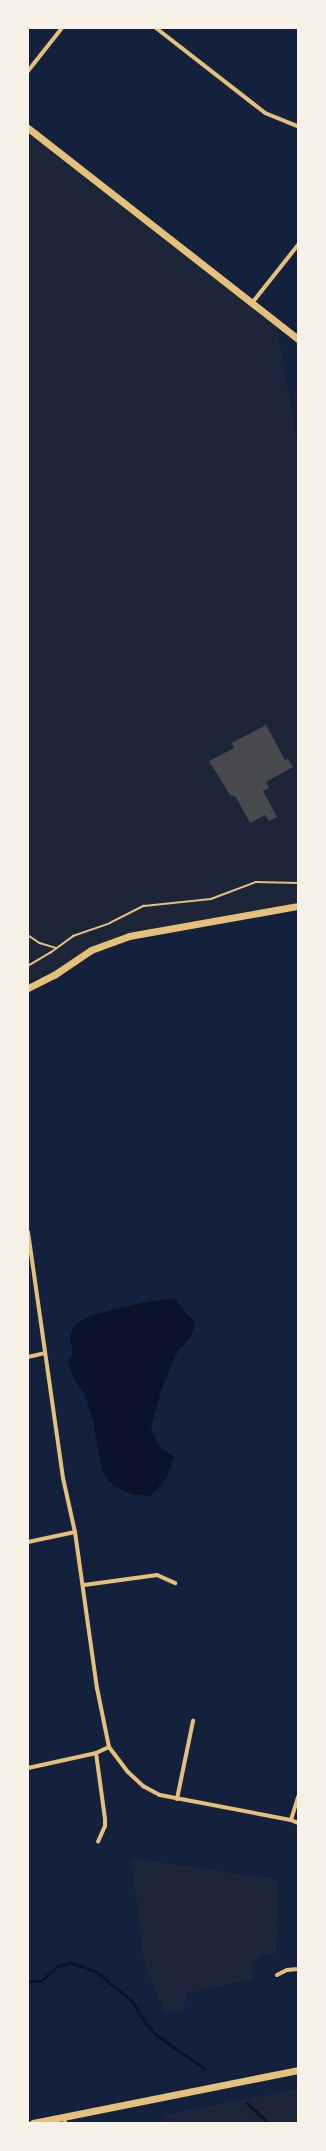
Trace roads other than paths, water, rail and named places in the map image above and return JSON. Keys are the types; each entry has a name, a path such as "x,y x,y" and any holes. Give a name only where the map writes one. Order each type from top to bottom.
{"street":[{"path":"28,71 62,28"},
{"path":"156,28 265,113 298,126"},
{"path":"28,128 298,339"},
{"path":"252,304 298,245"},
{"path":"28,988 54,975 91,950 129,936 298,906"},
{"path":"28,1232 63,1478 76,1532 97,1688 109,1747 120,1764 143,1786 160,1795 292,1820 298,1824"},
{"path":"28,1357 45,1353"},
{"path":"28,1542 76,1532"},
{"path":"84,1585 157,1575 174,1583"},
{"path":"177,1799 193,1721"},
{"path":"28,1768 96,1753 109,1747"},
{"path":"96,1753 105,1819 105,1826 98,1842"},
{"path":"292,1820 298,1797"},
{"path":"277,1975 287,1970 298,1969"},
{"path":"33,2123 64,2120 298,2070"}],"waterway":[{"path":"28,1981 41,1981 57,1966 71,1963 95,1971 132,2001 144,2021 155,2034 205,2069"},
{"path":"247,2103 268,2123"}]}
